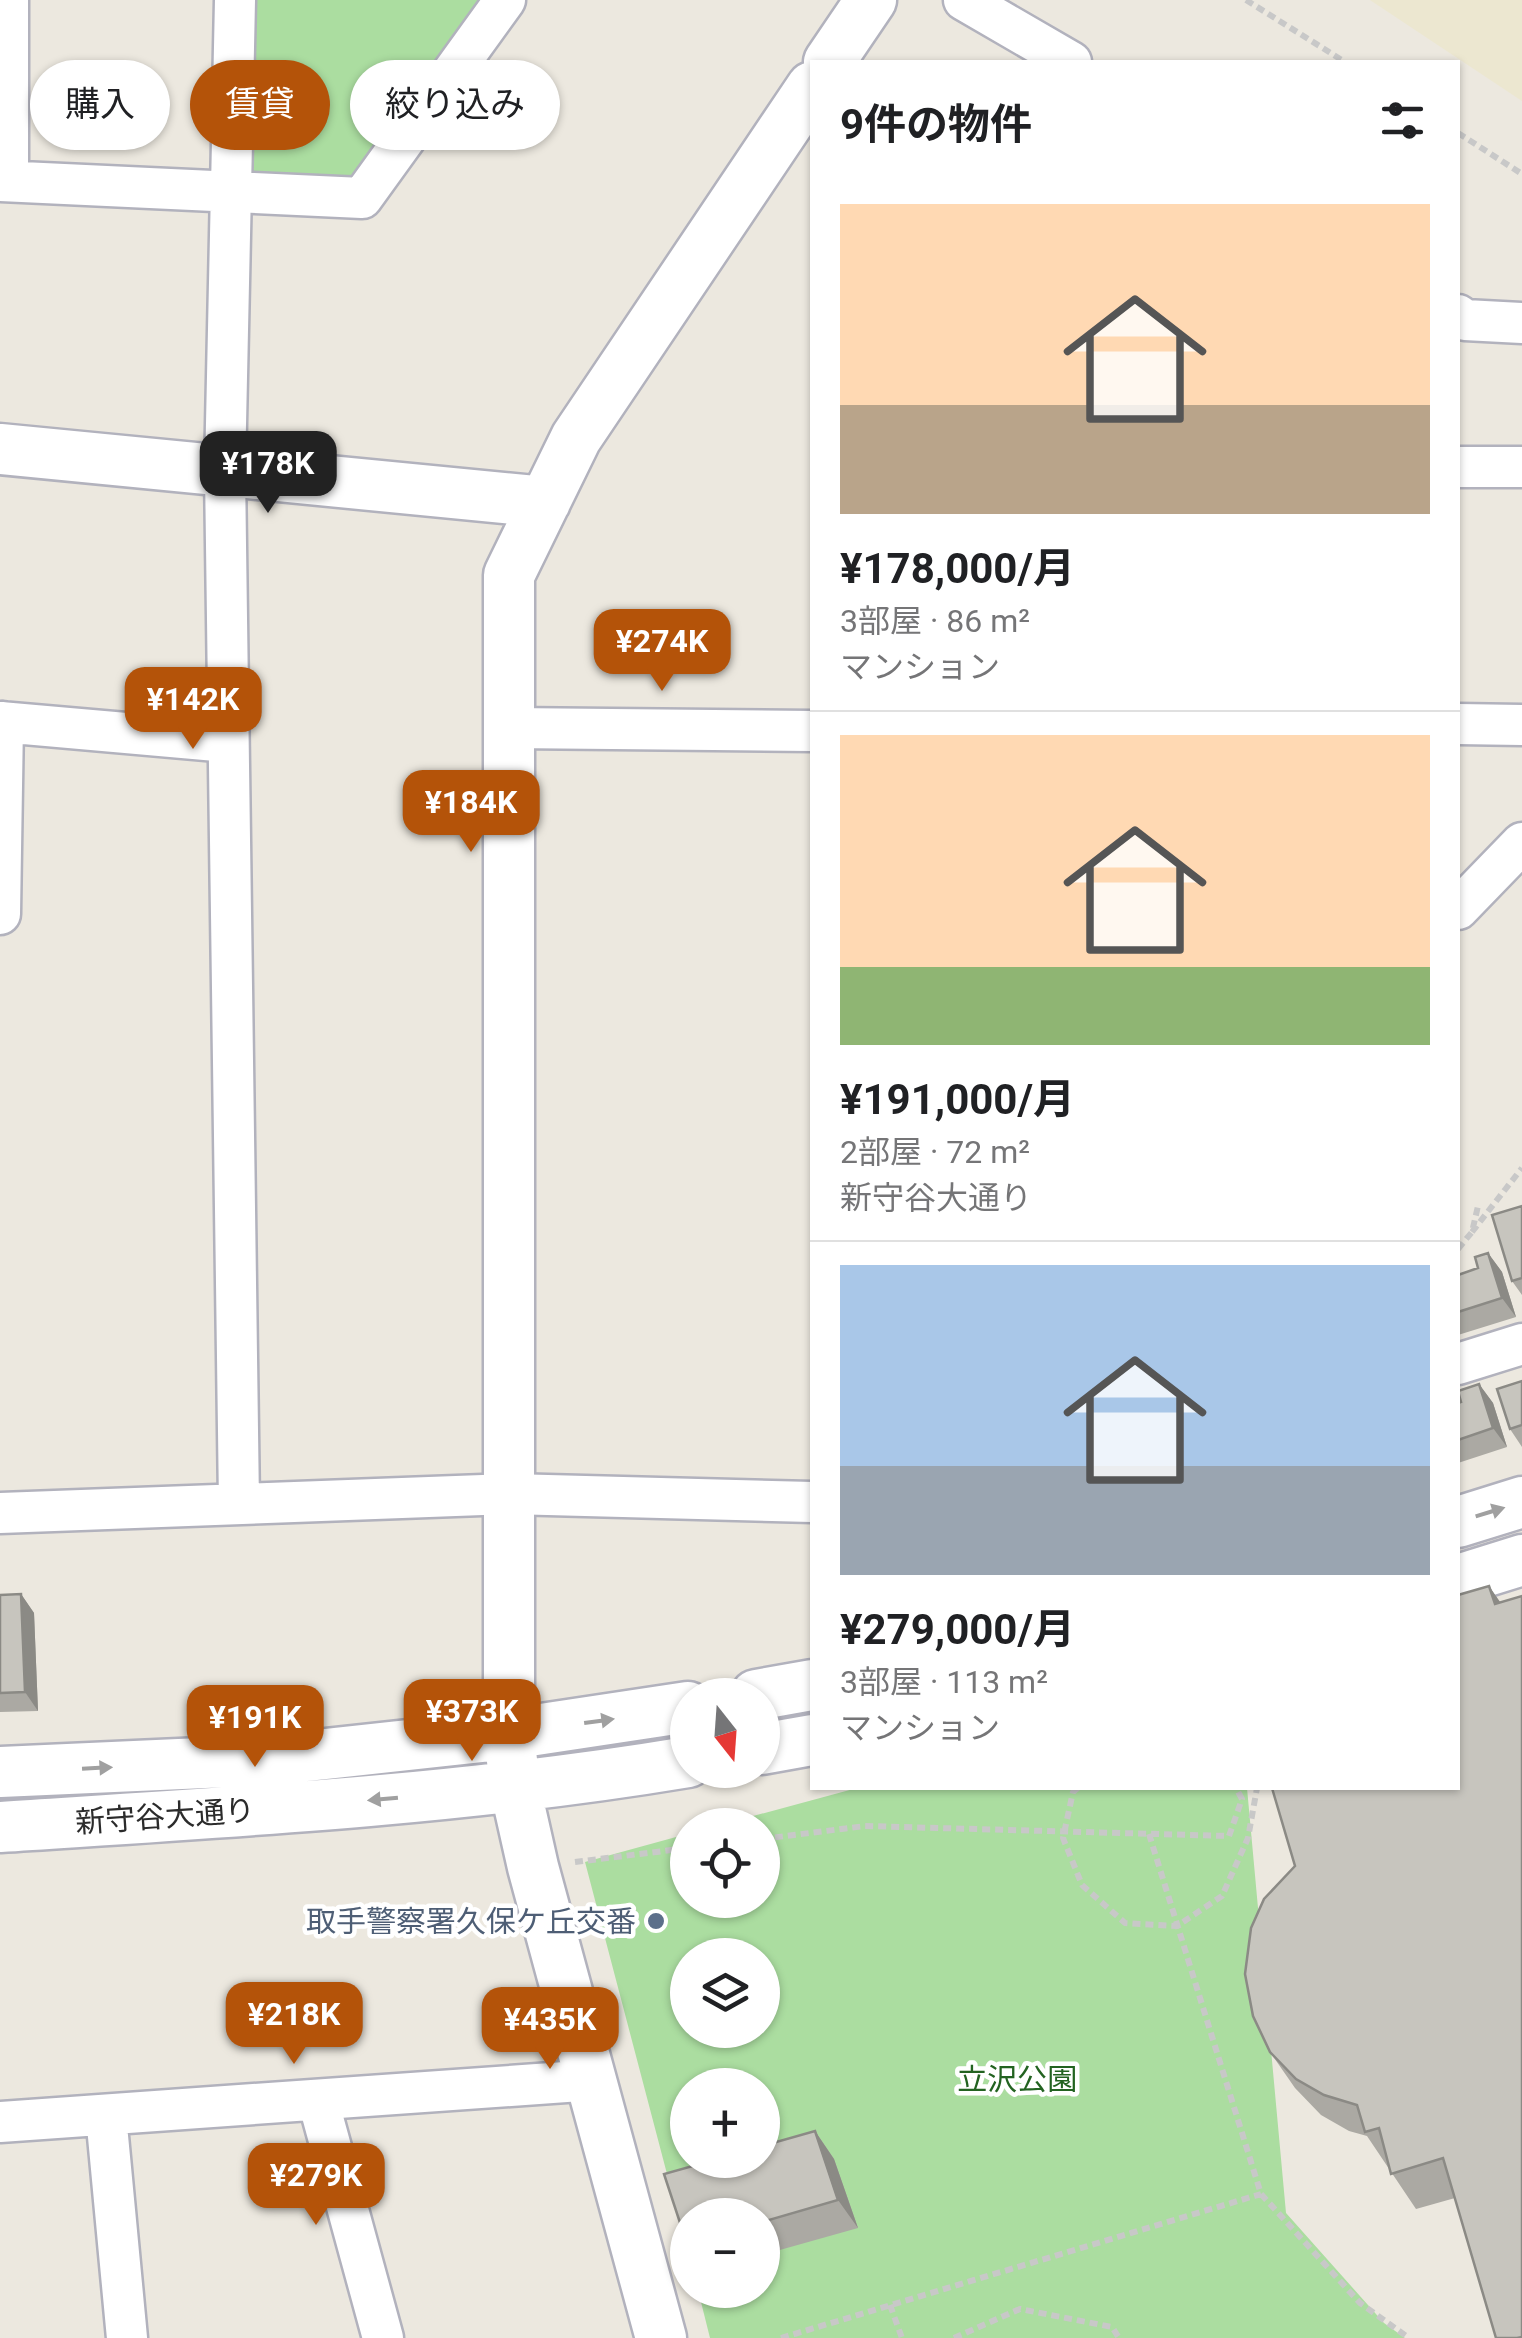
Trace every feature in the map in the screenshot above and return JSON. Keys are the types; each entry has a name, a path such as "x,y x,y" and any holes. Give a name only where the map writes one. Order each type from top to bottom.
{"street":[{"path":"8,0 4,181 362,198 505,0"},
{"path":"236,0 224,471 238,1504"},
{"path":"830,60 872,0"},
{"path":"964,0 1068,60"},
{"path":"661,2338 594,2080 533,1868 515,1786 510,1734 509,575 576,438 810,90"},
{"path":"1460,316 1465,320 1522,323"},
{"path":"0,450 544,502"},
{"path":"1460,467 1522,467"},
{"path":"0,914 2,722 228,742"},
{"path":"1460,724 1522,726"},
{"path":"510,728 810,731"},
{"path":"1460,907 1522,843"},
{"path":"1460,1363 1522,1344"},
{"path":"0,1514 510,1494 810,1502"},
{"path":"1460,1521 1522,1502"},
{"path":"1460,1579 1522,1560"},
{"path":"780,1691 810,1685"},
{"name":"新守谷大通り","path":"0,1772 270,1760 510,1734 670,1710"},
{"path":"780,1746 810,1740"},
{"name":"新守谷大通り","path":"0,1827 257,1810 515,1786 670,1764"},
{"path":"0,2122 594,2080"},
{"path":"318,2100 384,2338"},
{"path":"106,2115 127,2338"}],"path":[{"path":"1246,0 1343,60"},
{"path":"1460,134 1522,174"},
{"path":"1460,1247 1522,1168"},
{"path":"1472,1232 1478,1206"},
{"path":"1076,1790 1063,1838 1082,1886 1126,1924 1177,1926 1222,1896 1248,1838 1257,1790"},
{"path":"780,1837 865,1826 1229,1836 1242,1798 1237,1790"},
{"path":"1149,1834 1261,2194 1360,2303 1409,2338"},
{"path":"567,1863 670,1850"},
{"path":"781,2338 1261,2194"},
{"path":"890,2305 902,2338"},
{"path":"954,2338 1020,2309 1112,2327 1119,2338"}],"shaded area":[{"path":"1370,0 1522,0 1522,101"}],"green space":[{"path":"235,0 505,0 462,60 350,60 350,150 397,150 362,198 231,192 232,150 330,150 330,60 234,60"},
{"name":"立沢公園","path":"850,1790 1247,1790 1286,2213 1384,2323 1405,2338 710,2338 702,2308 780,2308 780,2198 673,2198 585,1862 670,1839 670,1918 780,1918 780,1809"}],"building":[{"path":"1522,1206 1522,1278 1512,1281 1492,1215"},
{"path":"1488,1253 1502,1298 1460,1311 1460,1274 1478,1268 1475,1257"},
{"path":"1522,1381 1522,1425 1510,1429 1497,1389"},
{"path":"1479,1384 1493,1428 1460,1439 1460,1390"},
{"path":"1489,1586 1495,1604 1522,1596 1522,2337 1517,2338 1496,2338 1443,2158 1391,2174 1379,2128 1365,2132 1357,2105 1324,2095 1296,2079 1270,2052 1253,2016 1245,1974 1251,1928 1264,1899 1295,1866 1273,1790 1460,1790 1460,1594"},
{"path":"21,1594 25,1692 0,1693 0,1595"},
{"path":"815,2131 838,2200 780,2217 780,2198 672,2198 664,2174 670,2172 670,2178 780,2178 780,2141"}],"place":[{"name":"取手警察署久保ケ丘交番","path":"656,1921"}]}
